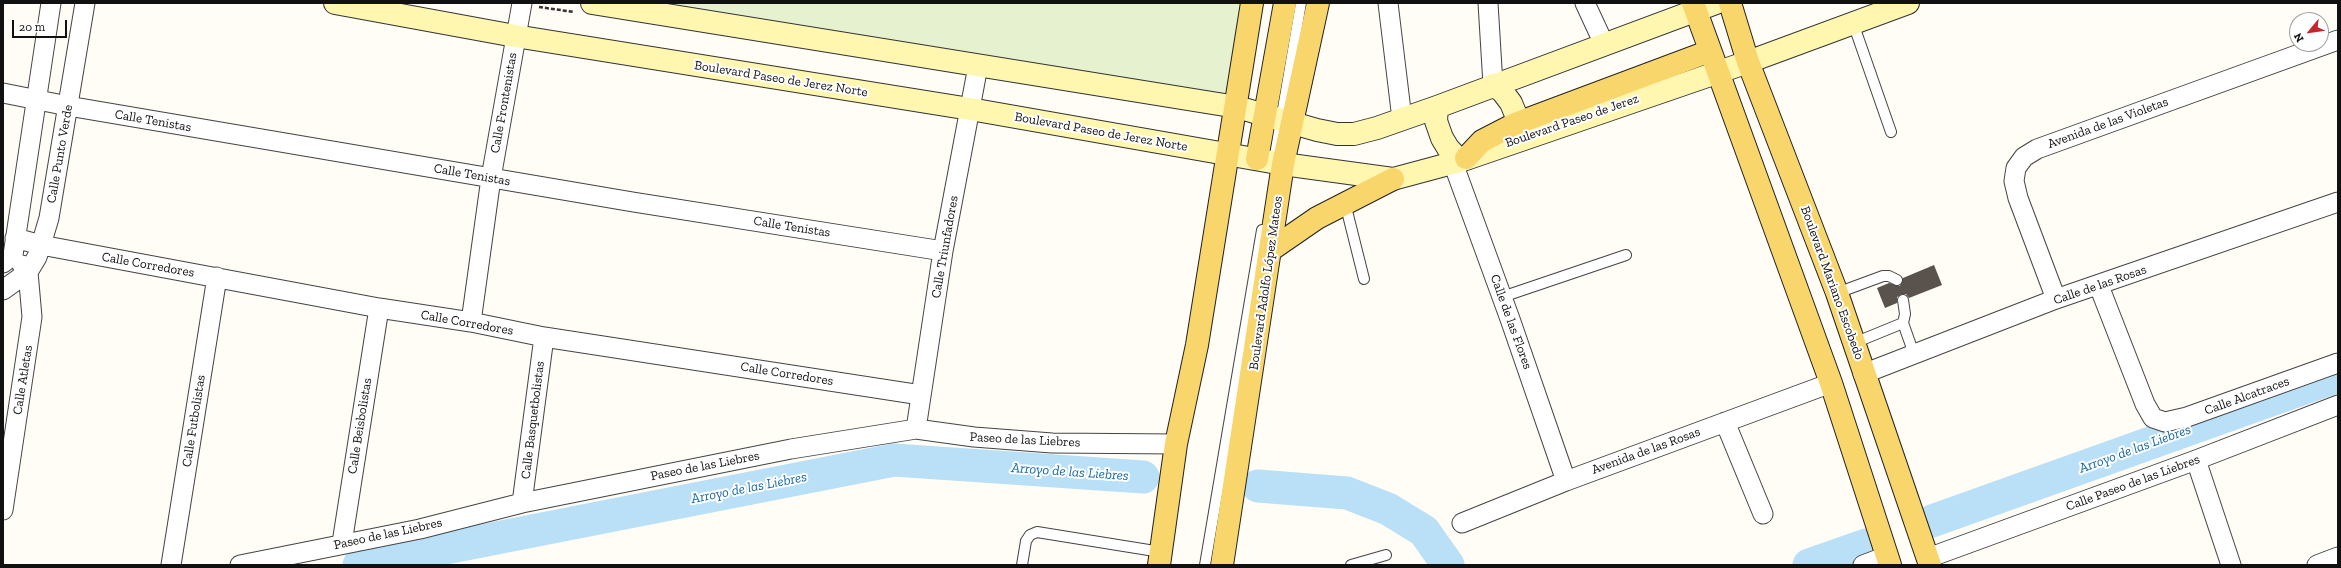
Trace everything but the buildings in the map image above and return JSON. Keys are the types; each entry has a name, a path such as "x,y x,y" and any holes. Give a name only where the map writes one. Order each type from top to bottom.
{"main road":[{"name":"Boulevard Paseo de Jerez Norte","path":"335,3 515,36 970,109 1228,154"},
{"path":"592,3 1237,107 1317,130 1337,134 1354,134 1437,107 1604,44 1694,6 1716,3"},
{"path":"1160,558 1176,444 1197,346 1237,107 1252,3"},
{"path":"1279,118 1285,3"},
{"name":"Boulevard Adolfo López Mateos","path":"1222,565 1272,249 1271,161 1279,118 1318,3"},
{"name":"Boulevard Mariano Escobedo","path":"1730,3 1748,62 1837,294 1929,562"},
{"name":"Boulevard Paseo de Jerez","path":"1228,154 1392,180 1460,161 1748,62 1908,3"},
{"path":"1694,6 1831,383 1888,560"},
{"path":"1437,107 1436,121 1442,138 1448,148 1460,161 1482,141 1515,124 1710,51"},
{"path":"1493,85 1502,92 1511,103 1516,115 1515,124"},
{"path":"1272,249 1297,230 1392,180"}],"street":[{"path":"28,272 11,252 37,100 51,3"},
{"name":"Calle Punto Verde","path":"3,290 28,272 37,257 41,245 48,218 85,3"},
{"name":"Calle Frontenistas","path":"471,322 491,178 522,3"},
{"path":"1388,3 1402,119"},
{"path":"1488,3 1493,85"},
{"path":"1585,3 1604,44"},
{"name":"Avenida de las Violetas","path":"2056,299 2018,198 2014,181 2016,168 2024,157 2037,149 2338,40"},
{"name":"Calle Triunfadores","path":"916,429 943,251 978,66"},
{"name":"Calle Tenistas","path":"3,93 68,106 491,178 943,251"},
{"name":"Calle de las Flores","path":"1460,161 1502,297 1566,481"},
{"name":"Calle de las Rosas","path":"1864,374 2056,299 2099,286 2338,202"},
{"name":"Calle Corredores","path":"11,252 41,245 379,308 471,322 544,337 920,395"},
{"name":"Calle Atletas","path":"3,510 32,317 28,272"},
{"name":"Calle Futbolistas","path":"171,565 217,277"},
{"name":"Calle Alcatraces","path":"2099,286 2145,404 2153,418 2165,422 2187,417 2338,363"},
{"name":"Calle Beisbolistas","path":"342,544 379,308"},
{"name":"Calle Basquetbolistas","path":"522,503 544,337"},
{"name":"Avenida de las Rosas","path":"1462,523 1566,481 1831,383"},
{"name":"Calle Paseo de las Liebres","path":"1929,562 2338,405"},
{"path":"1725,422 1763,514"},
{"name":"Paseo de las Liebres","path":"240,565 420,529 522,503 790,449 916,429 974,437 1052,443 1176,444"},
{"path":"2196,460 2231,565"},
{"path":"2317,565 2338,557"},
{"path":"1863,565 1888,560"}],"lane":[{"path":"1279,118 1301,3"},
{"path":"1853,23 1891,132"},
{"path":"1205,565 1271,161"},
{"path":"1346,203 1364,279"},
{"path":"1502,297 1626,255"},
{"path":"1837,294 1883,276 1889,276 1897,280"},
{"path":"1903,300 1906,314 1903,323 1914,354"},
{"path":"1854,343 1903,323"},
{"path":"1022,565 1026,541 1030,534 1037,532 1160,558"},
{"path":"1351,565 1386,555"}],"green space":[{"path":"651,3 1255,3 1237,102"}],"waterway":[{"name":"Arroyo de las Liebres","path":"1932,521 2338,376"},
{"name":"Arroyo de las Liebres","path":"359,565 894,460 1143,477"},
{"name":"Arroyo de las Liebres","path":"1258,486 1347,493 1388,509 1424,531 1448,565"},
{"name":"Arroyo de las Liebres","path":"1809,565 1866,545"}]}
